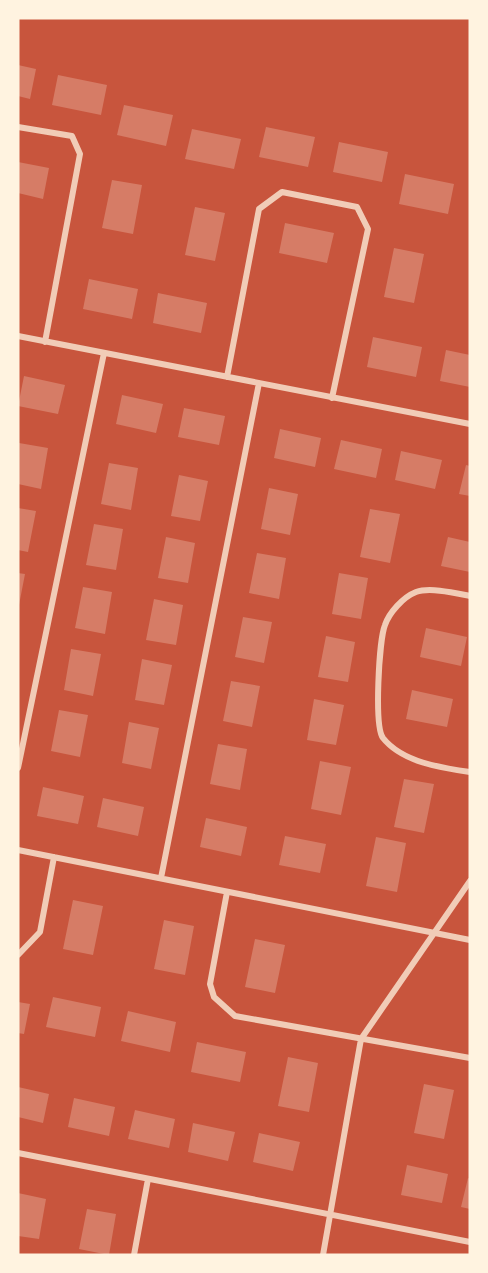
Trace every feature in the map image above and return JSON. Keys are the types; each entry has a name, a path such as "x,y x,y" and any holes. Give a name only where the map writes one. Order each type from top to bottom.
{"street":[{"path":"18,127 72,136 80,154 45,342"},
{"path":"227,377 259,209 282,192 357,207 368,229 332,398"},
{"path":"18,336 470,424"},
{"path":"18,768 104,353"},
{"path":"161,879 259,383"},
{"path":"470,596 416,592 401,602 384,625 377,715 381,736 399,753 424,762 470,772"},
{"path":"18,850 470,940"},
{"path":"18,955 40,932 54,857"},
{"path":"323,1255 361,1039 470,881"},
{"path":"227,892 210,984 214,997 235,1016 470,1058"},
{"path":"18,1153 470,1242"},
{"path":"134,1255 148,1179"}],"building":[{"path":"18,65 36,69 30,99 18,96"},
{"path":"58,75 107,85 101,115 52,105"},
{"path":"124,105 173,115 166,146 117,135"},
{"path":"266,127 315,137 308,167 259,157"},
{"path":"192,129 241,139 234,169 185,159"},
{"path":"339,142 388,152 382,182 333,172"},
{"path":"18,162 49,168 43,199 18,193"},
{"path":"405,174 454,184 448,214 399,204"},
{"path":"112,180 142,185 133,234 102,228"},
{"path":"195,207 225,213 215,261 185,255"},
{"path":"285,223 334,233 327,263 279,253"},
{"path":"394,248 424,254 414,303 384,297"},
{"path":"89,279 138,289 132,319 83,309"},
{"path":"158,293 207,303 201,333 153,323"},
{"path":"373,337 422,347 416,377 367,367"},
{"path":"446,350 470,355 470,387 440,381"},
{"path":"24,376 65,385 58,414 18,406"},
{"path":"122,395 163,404 156,433 116,424"},
{"path":"184,408 225,416 219,445 178,437"},
{"path":"280,429 321,438 315,467 274,458"},
{"path":"341,440 382,449 376,478 334,469"},
{"path":"19,443 48,448 41,489 18,484"},
{"path":"401,451 442,460 435,489 395,480"},
{"path":"109,463 138,468 131,510 101,504"},
{"path":"466,465 470,466 470,496 459,494"},
{"path":"179,475 208,481 200,521 171,516"},
{"path":"269,488 298,494 290,535 261,529"},
{"path":"18,508 36,511 28,552 18,550"},
{"path":"370,509 400,514 390,563 360,557"},
{"path":"94,524 123,529 116,570 86,565"},
{"path":"166,537 195,543 188,583 158,578"},
{"path":"448,537 470,542 470,572 441,566"},
{"path":"257,553 286,558 279,599 249,593"},
{"path":"18,573 25,574 19,605 18,605"},
{"path":"339,573 368,578 361,619 332,614"},
{"path":"83,587 112,592 105,634 75,628"},
{"path":"154,599 183,605 176,645 146,640"},
{"path":"243,617 272,622 264,663 235,657"},
{"path":"426,628 467,637 461,666 420,657"},
{"path":"326,636 355,642 348,682 318,677"},
{"path":"71,649 101,654 93,696 64,690"},
{"path":"142,659 172,665 164,705 135,700"},
{"path":"231,681 260,686 252,727 223,721"},
{"path":"412,690 453,699 447,727 406,719"},
{"path":"314,699 344,705 336,745 307,740"},
{"path":"59,710 88,715 80,757 51,751"},
{"path":"129,722 159,728 151,769 122,763"},
{"path":"218,744 247,749 240,790 210,784"},
{"path":"320,761 351,767 341,815 311,809"},
{"path":"404,779 434,784 424,833 394,827"},
{"path":"43,787 84,796 78,824 37,816"},
{"path":"103,798 144,807 138,836 97,827"},
{"path":"206,818 247,827 241,856 200,847"},
{"path":"285,836 326,844 320,873 279,865"},
{"path":"376,837 406,843 397,892 366,886"},
{"path":"73,900 103,906 93,955 63,949"},
{"path":"164,920 194,926 185,975 154,969"},
{"path":"255,939 285,945 275,993 245,987"},
{"path":"53,997 101,1007 95,1037 46,1027"},
{"path":"18,1002 30,1004 24,1034 18,1033"},
{"path":"128,1011 176,1022 170,1052 121,1041"},
{"path":"197,1042 246,1052 240,1082 191,1072"},
{"path":"288,1057 318,1063 309,1112 278,1106"},
{"path":"424,1084 454,1090 444,1139 414,1133"},
{"path":"18,1087 49,1094 43,1123 18,1117"},
{"path":"74,1098 115,1107 109,1136 68,1127"},
{"path":"135,1110 175,1119 169,1148 128,1139"},
{"path":"193,1123 235,1132 228,1161 188,1152"},
{"path":"259,1133 300,1142 293,1171 253,1162"},
{"path":"407,1165 448,1174 442,1203 401,1195"},
{"path":"468,1178 470,1179 470,1209 461,1207"},
{"path":"18,1193 46,1199 39,1239 18,1236"},
{"path":"87,1209 116,1214 109,1255 79,1249"}]}
